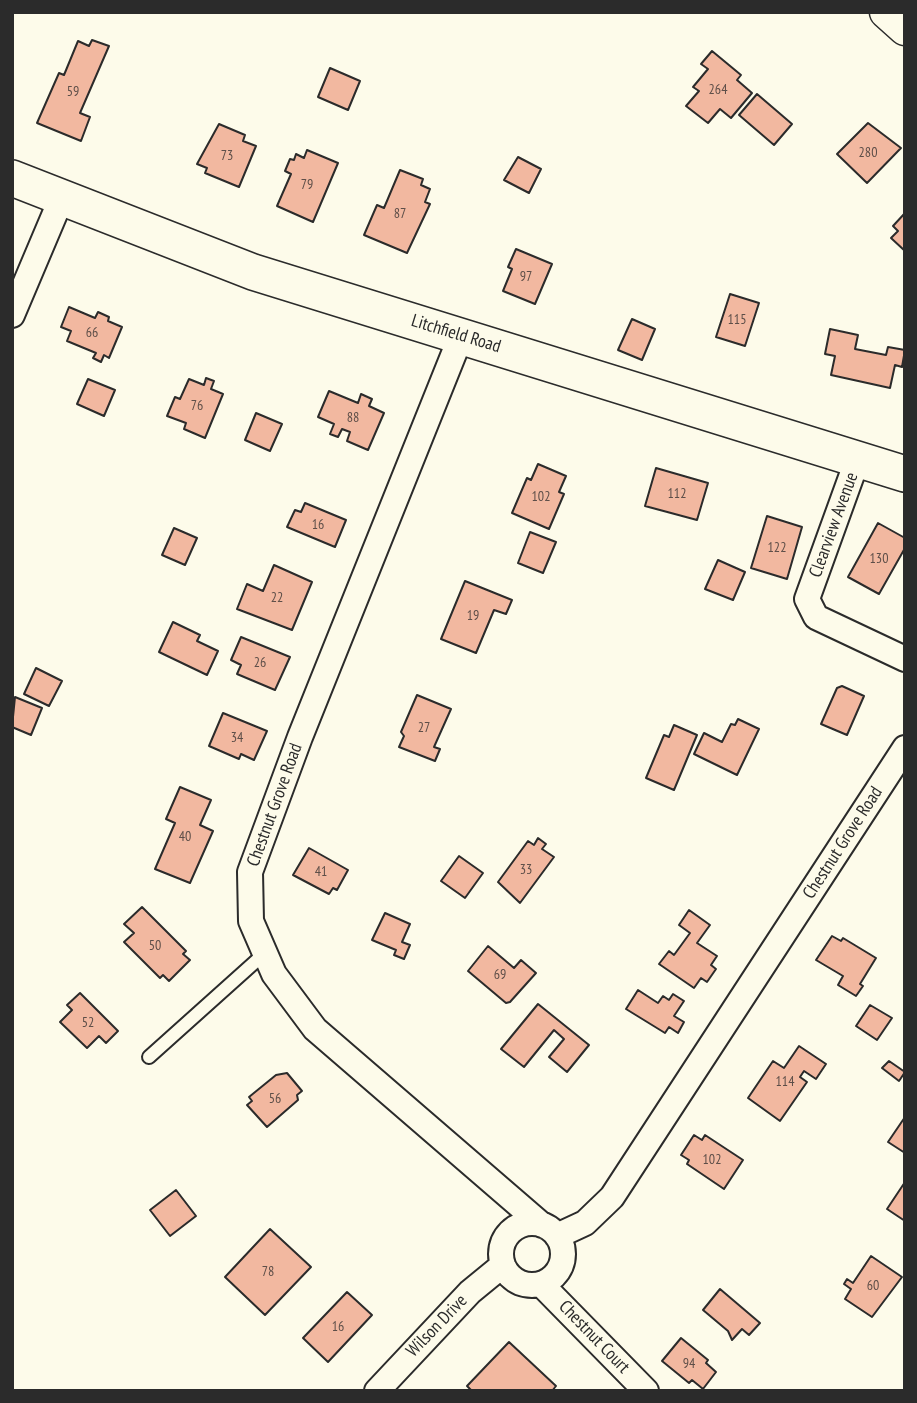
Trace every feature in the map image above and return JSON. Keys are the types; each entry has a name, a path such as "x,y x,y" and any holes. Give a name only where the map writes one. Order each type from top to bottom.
{"main road":[{"name":"Litchfield Road","path":"12,178 253,272 905,474"}],"street":[{"path":"886,12 905,29"},
{"path":"12,315 62,197"},
{"name":"Chestnut Grove Road","path":"461,336 300,737 250,872 251,921 274,974 315,1029 550,1231"},
{"name":"Clearview Avenue","path":"858,458 807,599 816,617 905,659"},
{"name":"Chestnut Grove Road","path":"503,1265 501,1254 510,1233 519,1226 550,1231 585,1223 612,1197 905,748"},
{"path":"503,1265 518,1282 541,1284 557,1273 561,1264 562,1245 550,1231"},
{"name":"Wilson Drive","path":"377,1391 470,1292 503,1265"},
{"name":"Chestnut Court","path":"541,1284 646,1391"}],"lane":[{"path":"149,1057 265,953"}],"building":[{"path":"92,40 109,46 80,113 90,117 81,141 37,123 59,73 64,75 78,41 89,46"},
{"path":"712,51 741,75 737,80 752,93 731,118 720,109 708,123 686,106 699,91 693,87 708,69 701,64"},
{"path":"330,68 360,81 348,110 318,97"},
{"path":"757,94 792,124 774,145 739,115"},
{"path":"868,123 901,148 867,183 837,154"},
{"path":"219,124 245,135 243,141 256,146 239,187 205,173 207,168 197,164"},
{"path":"307,150 338,163 313,222 277,206 291,174 285,171 290,159 294,160 296,154 304,158"},
{"path":"518,157 541,169 529,193 504,180"},
{"path":"400,170 423,179 421,185 430,189 425,202 430,204 407,253 364,235 377,205 384,208"},
{"path":"905,213 905,251 891,238 898,231 893,226"},
{"path":"516,249 552,264 535,304 503,291 512,269 508,267"},
{"path":"730,294 759,303 745,346 716,337"},
{"path":"69,307 95,318 98,312 109,317 108,321 122,327 109,358 104,355 101,362 93,358 96,353 67,341 71,331 61,327"},
{"path":"632,319 655,329 642,360 618,350"},
{"path":"830,329 858,335 855,349 886,355 888,347 905,350 902,367 895,365 890,388 831,375 835,356 825,354"},
{"path":"206,378 214,381 211,389 223,394 205,438 184,429 186,423 167,416 175,397 180,399 189,379 204,385"},
{"path":"88,379 115,390 104,416 77,404"},
{"path":"329,391 358,403 361,394 372,399 369,406 384,413 368,450 347,441 350,432 342,429 338,437 330,434 334,424 318,417"},
{"path":"256,413 282,424 270,451 245,440"},
{"path":"538,464 566,476 559,492 564,494 549,529 512,513 527,478 531,480"},
{"path":"656,468 708,483 697,520 645,506"},
{"path":"305,503 346,520 335,547 287,527 295,510 301,512"},
{"path":"767,516 802,527 787,579 751,568"},
{"path":"878,523 905,538 905,548 879,594 848,577"},
{"path":"174,528 197,538 185,565 162,555"},
{"path":"530,532 556,542 543,573 518,563"},
{"path":"718,560 745,572 733,600 705,589"},
{"path":"274,565 312,582 292,630 237,609 247,584 263,591"},
{"path":"465,581 512,600 506,614 494,610 476,653 441,639"},
{"path":"173,622 200,635 197,641 218,651 207,675 159,652"},
{"path":"241,637 290,657 275,690 237,674 241,665 231,660"},
{"path":"36,668 62,681 49,706 24,694"},
{"path":"842,686 864,696 847,735 821,724 837,688"},
{"path":"417,695 451,709 434,747 440,749 435,761 399,747 404,736 401,732"},
{"path":"15,697 42,708 31,735 12,727"},
{"path":"223,713 267,731 254,760 241,754 239,759 209,746"},
{"path":"738,719 759,729 737,775 694,754 704,733 722,742 731,724 735,725"},
{"path":"674,725 697,735 674,790 646,778 664,735 669,737"},
{"path":"180,787 211,800 200,825 213,831 190,883 155,869 175,823 166,819"},
{"path":"538,838 546,844 542,849 554,857 520,903 498,882 528,841 534,845"},
{"path":"309,848 348,870 337,890 333,888 329,894 293,875"},
{"path":"459,856 483,873 465,898 441,881"},
{"path":"142,907 186,951 183,954 190,960 169,981 163,975 160,978 124,942 134,933 124,924"},
{"path":"689,910 710,925 697,943 717,956 711,965 716,969 707,982 701,978 694,988 659,964 669,951 674,955 690,933 679,925"},
{"path":"385,913 410,924 402,942 410,945 404,959 394,955 396,950 372,940"},
{"path":"832,936 841,941 843,938 876,958 856,996 838,985 843,976 816,960"},
{"path":"488,946 514,968 521,960 536,973 510,1002 506,1003 468,971"},
{"path":"638,990 658,1003 663,996 669,1000 673,994 684,1001 674,1016 684,1022 678,1033 669,1027 665,1033 626,1009"},
{"path":"80,993 118,1031 106,1043 99,1036 87,1048 60,1022 72,1010 67,1005"},
{"path":"538,1004 589,1045 567,1072 549,1057 564,1039 554,1030 524,1067 501,1049"},
{"path":"870,1005 892,1018 877,1040 856,1026"},
{"path":"799,1046 826,1064 816,1079 804,1071 800,1077 807,1082 780,1121 748,1098 773,1061 784,1068"},
{"path":"889,1061 905,1072 899,1081 882,1068"},
{"path":"287,1073 302,1091 297,1095 298,1100 267,1127 247,1105 252,1101 249,1097 276,1075"},
{"path":"905,1117 905,1153 888,1142"},
{"path":"694,1135 702,1140 705,1135 743,1160 724,1189 687,1164 689,1160 681,1155"},
{"path":"905,1182 905,1221 887,1209"},
{"path":"176,1190 196,1216 170,1236 150,1210"},
{"path":"270,1229 311,1267 265,1315 225,1277"},
{"path":"871,1256 902,1277 872,1317 845,1299 851,1289 844,1284 847,1279 853,1283"},
{"path":"720,1289 760,1323 749,1335 742,1329 732,1340 728,1331 703,1310"},
{"path":"347,1292 372,1315 328,1362 303,1338"},
{"path":"681,1338 708,1360 706,1363 716,1372 703,1389 692,1380 689,1383 662,1361"},
{"path":"509,1342 556,1386 552,1391 472,1391 467,1386"}]}
